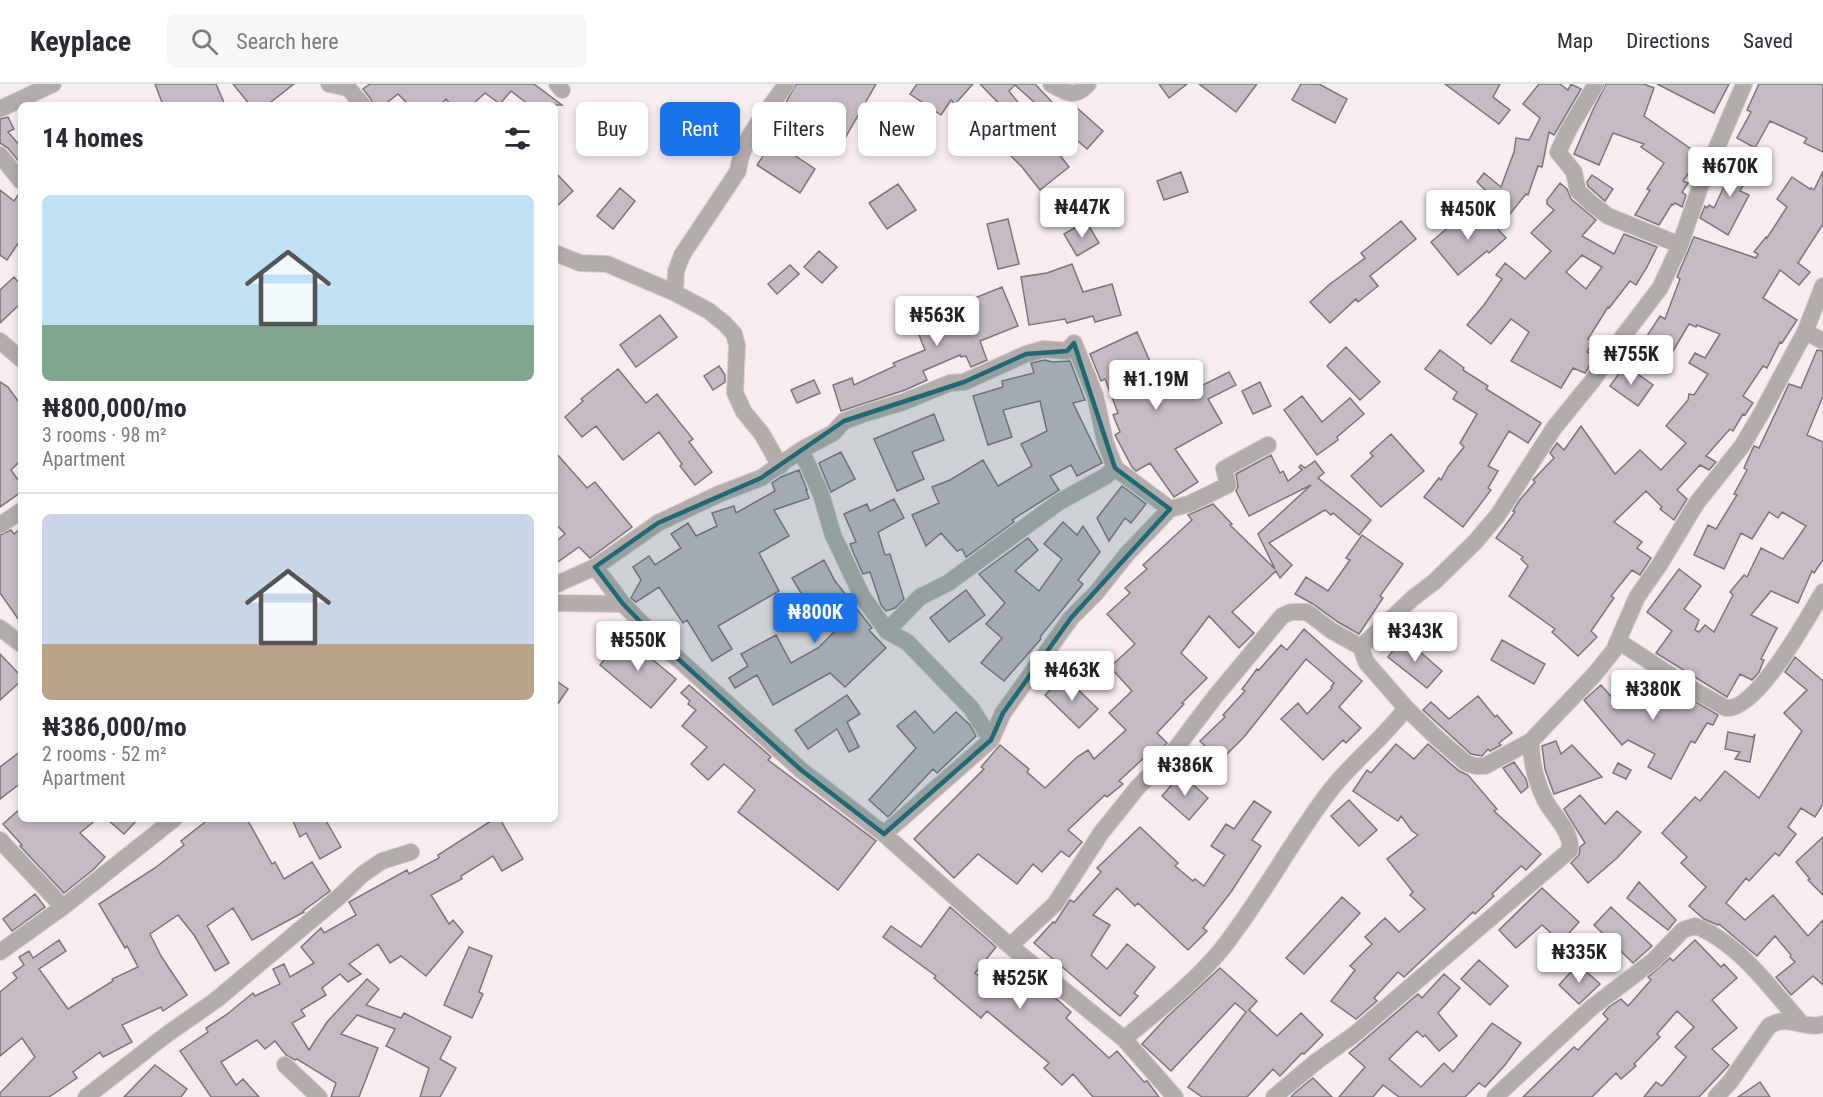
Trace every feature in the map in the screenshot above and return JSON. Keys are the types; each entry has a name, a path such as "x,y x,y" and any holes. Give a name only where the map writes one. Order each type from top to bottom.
{"street":[{"path":"0,109 53,84"},
{"path":"675,293 676,271 682,255 738,171 740,155 752,131 786,84"},
{"path":"1051,84 1075,94 1088,84"},
{"path":"1596,84 1558,152 1574,172 1578,191 1608,216 1680,245"},
{"path":"1361,647 1413,598 1434,582 1475,542 1498,515 1554,428 1593,380 1660,288 1680,245 1700,187 1743,84"},
{"path":"335,85 348,88 360,102"},
{"path":"0,155 18,177"},
{"path":"558,254 580,263 607,264 675,293 709,311 725,324 734,334 737,345 735,393 744,412 762,434 780,465"},
{"path":"1010,946 1055,904 1101,833 1123,805 1177,747 1282,616 1291,612 1307,612 1332,631 1361,647 1366,662 1406,708 1466,763 1485,766 1532,741 1594,675 1614,650 1637,597 1696,504 1742,446 1805,332 1823,286"},
{"path":"1805,332 1823,341"},
{"path":"0,341 18,356"},
{"path":"558,584 595,567 658,523 719,494 761,478 801,450 833,433 844,421 866,412 903,402 950,383 964,382 1026,354 1044,349 1067,351 1074,343 1095,395 1105,441 1115,468 1170,509"},
{"path":"884,834 991,740 1003,713 1071,618 1170,509 1189,504 1228,485 1224,469 1268,445"},
{"path":"801,450 821,494 833,535 862,596 887,631 907,642 971,708 991,740"},
{"path":"887,631 920,597 948,583 1059,502 1106,476 1115,468"},
{"path":"0,525 18,513"},
{"path":"595,567 622,604 666,648 801,770 884,834 1010,946 1124,1039 1175,1097"},
{"path":"1618,641 1692,689 1726,708 1731,708 1742,703 1761,686 1790,647 1823,592"},
{"path":"558,603 622,604"},
{"path":"0,628 18,642"},
{"path":"1124,1039 1183,989 1219,952 1253,908 1311,816 1331,789 1393,726 1406,708"},
{"path":"1274,1097 1317,1061 1355,1034 1570,850 1570,837 1546,801 1539,784 1532,753 1532,741"},
{"path":"0,952 63,907 170,822"},
{"path":"0,840 63,907"},
{"path":"90,1096 166,1035 216,1000 363,874 382,861 411,852"},
{"path":"1495,1097 1591,1008 1654,960 1683,930 1695,926 1706,930 1743,958 1801,1023"},
{"path":"1716,1097 1730,1082 1769,1026 1784,1020 1815,1026 1823,1024"},
{"path":"285,1065 319,1097"}],"highlighted area":[{"path":"1074,343 1115,468 1170,509 1071,618 1003,713 991,740 884,834 801,770 666,648 623,604 595,567 658,523 761,478 844,421 964,382 1026,354 1067,351"}],"building":[{"path":"155,84 216,84 224,102 162,102"},
{"path":"233,84 294,84 271,102 248,102"},
{"path":"370,84 534,84 558,102 525,102 511,91 502,102 497,102 485,93 475,102 448,102 446,99 443,102 406,102 398,94 388,102 372,102 363,89"},
{"path":"796,84 876,84 866,102 858,102 858,116 846,136 846,102 786,102"},
{"path":"917,84 973,84 957,102 951,100 948,102 941,115 936,112 936,102 922,102 910,94"},
{"path":"980,84 1035,84 1052,102 1034,102 1015,85 1009,91 1018,102 997,102"},
{"path":"1159,84 1187,84 1169,98"},
{"path":"1199,84 1257,84 1236,112"},
{"path":"1301,84 1319,84 1347,99 1335,123 1292,100"},
{"path":"1445,84 1500,84 1493,97 1510,110 1499,124"},
{"path":"1539,84 1560,84 1568,90 1571,84 1581,89 1554,135 1549,132 1542,167 1538,166 1528,195 1526,194 1510,214 1477,182 1484,173 1501,187 1514,152 1516,138 1529,140 1540,118 1523,104"},
{"path":"1606,84 1644,84 1654,88 1644,116 1701,156 1683,181 1688,183 1682,192 1686,195 1682,207 1675,203 1672,204 1659,225 1635,215 1650,190 1647,189 1664,163 1641,147 1644,144 1613,133 1599,165 1574,154"},
{"path":"1657,84 1729,84 1714,113"},
{"path":"1759,84 1823,84 1823,152 1804,143 1807,138 1770,121 1755,148 1737,138 1751,112 1747,110"},
{"path":"1078,109 1103,131 1087,149 1078,141"},
{"path":"8,117 14,129 8,132 18,144 18,160 8,148 0,143 0,119"},
{"path":"1743,153 1757,161 1740,191 1749,195 1728,235 1700,218 1705,206 1707,208 1709,205 1714,208"},
{"path":"763,156 796,156 815,169 800,193 757,165"},
{"path":"1011,156 1060,156 1069,167 1040,190"},
{"path":"1823,171 1823,224 1798,263 1810,272 1799,285 1780,270 1763,298 1797,320 1782,343 1780,342 1767,368 1763,366 1743,396 1753,403 1745,415 1743,414 1733,431 1730,429 1706,456 1716,462 1709,470 1700,465 1677,490 1687,499 1674,520 1660,509 1662,507 1646,491 1614,522 1642,542 1637,548 1651,558 1640,575 1632,570 1611,596 1614,598 1591,631 1597,637 1578,656 1552,632 1555,629 1509,596 1528,566 1521,559 1523,557 1496,538 1515,512 1513,511 1519,501 1535,482 1533,480 1554,458 1550,453 1557,443 1564,450 1581,426 1615,474 1640,450 1661,470 1686,443 1666,426 1688,400 1689,394 1694,395 1708,374 1689,363 1695,353 1705,358 1720,334 1689,324 1673,351 1647,336 1660,316 1665,319 1680,279 1677,277 1694,237 1756,258 1758,254 1754,252 1767,238 1787,207 1777,199 1792,177 1814,190"},
{"path":"1181,172 1188,192 1164,200 1157,181"},
{"path":"558,175 573,191 558,205"},
{"path":"1592,175 1613,189 1605,201 1588,186 1587,182"},
{"path":"1560,183 1567,189 1571,199 1596,220 1582,236 1614,254 1624,234 1657,247 1636,285 1630,281 1608,307 1588,339 1593,342 1587,352 1596,356 1585,373 1573,368 1561,388 1511,361 1529,332 1511,319 1491,344 1467,325 1502,279 1496,275 1505,263 1525,279 1551,251 1531,233 1554,210 1547,204 1547,200","holes":["1582,255 1602,267 1586,289 1566,272"]},
{"path":"898,184 916,210 887,229 869,203"},
{"path":"620,188 635,201 613,229 597,216"},
{"path":"0,190 14,201 18,195 18,244 7,260 0,255"},
{"path":"1476,206 1506,238 1458,275 1431,242 1450,226 1453,228"},
{"path":"1008,219 1019,264 998,269 987,224"},
{"path":"1086,221 1099,243 1077,256 1064,234"},
{"path":"1401,221 1416,239 1370,276 1378,286 1358,302 1356,299 1330,323 1310,302 1365,258 1361,253"},
{"path":"819,251 837,267 822,283 804,267"},
{"path":"1072,264 1083,292 1112,284 1121,315 1095,322 1093,316 1067,323 1065,319 1029,325 1021,277 1047,273"},
{"path":"790,265 799,274 777,294 768,284"},
{"path":"14,277 18,282 18,306 0,323 0,290"},
{"path":"1002,287 1018,326 980,341 987,360 971,367 966,356 961,357 960,355 923,371 927,380 905,390 841,411 833,385 852,378 854,385 895,366 893,363 925,350 915,325 944,313 942,309 964,299 965,302"},
{"path":"660,315 677,337 636,367 620,345"},
{"path":"1137,332 1160,384 1182,375 1189,392 1229,372 1236,385 1208,399 1222,423 1175,449 1198,482 1174,497 1150,463 1136,471 1132,467 1115,435 1120,432 1113,415 1118,413 1105,379 1101,381 1090,354"},
{"path":"1346,347 1380,382 1360,400 1327,366"},
{"path":"1440,350 1464,368 1463,370 1488,386 1486,389 1541,423 1528,443 1509,431 1488,466 1498,471 1488,488 1491,490 1463,527 1424,497 1439,478 1441,480 1464,447 1460,443 1477,414 1453,399 1457,392 1425,369"},
{"path":"1817,350 1823,351 1823,396 1807,435 1823,442 1823,560 1814,573 1812,571 1798,603 1771,591 1751,615 1777,628 1761,659 1764,660 1759,672 1752,680 1740,674 1727,697 1656,653 1672,631 1647,612 1679,569 1701,586 1684,609 1699,620 1695,630 1699,632 1705,625 1714,632 1733,595 1730,592 1744,575 1747,577 1761,548 1783,559 1806,526 1782,512 1778,518 1769,512 1752,539 1741,533 1724,569 1694,555 1708,525 1716,529 1737,495 1734,494 1747,470 1744,468 1752,450 1754,446 1759,448 1789,384 1801,388"},
{"path":"1045,360 1070,361 1085,400 1073,403 1102,463 1077,476 1071,465 1050,476 1059,490 1012,520 1014,522 966,557 962,549 957,551 941,533 926,546 912,515 939,503 932,487 950,480 983,460 998,486 1032,466 1021,444 1047,431 1040,401 1003,410 1012,437 988,445 973,396 1003,387 1002,381 1034,373 1031,363"},
{"path":"1625,365 1653,385 1638,406 1610,386"},
{"path":"719,366 725,375 725,382 713,390 704,376"},
{"path":"618,369 646,403 657,394 693,439 689,442 712,472 695,485 659,432 623,460 596,426 582,437 565,417 583,401 581,399"},
{"path":"814,380 820,393 797,403 791,390"},
{"path":"0,382 8,387 18,401 18,463 11,470 18,480 18,494 0,507"},
{"path":"1260,382 1271,406 1253,414 1242,391"},
{"path":"1302,396 1322,422 1350,398 1364,414 1337,437 1338,440 1317,455 1284,410"},
{"path":"934,414 944,440 912,452 924,479 897,491 874,439"},
{"path":"1391,434 1424,471 1381,507 1351,476 1373,456 1370,453"},
{"path":"841,452 855,479 831,492 819,463"},
{"path":"558,455 587,488 595,482 632,527 590,558 579,547 558,562 558,540 565,534 558,526"},
{"path":"1271,455 1280,473 1283,471 1288,481 1302,470 1299,467 1301,465 1305,468 1315,461 1324,473 1318,478 1371,520 1359,535 1333,513 1331,515 1325,510 1269,543 1292,565 1280,578 1276,571 1232,612 1254,633 1239,648 1209,616 1181,653 1207,678 1157,733 1167,743 1152,758 1148,754 1119,781 1123,784 1107,797 1105,795 1068,830 1082,842 1069,857 1061,851 1042,872 1033,864 1017,884 978,854 954,878 914,839 984,769 981,767 1000,745 1029,769 1027,772 1045,788 1077,757 1088,750 1094,759 1126,730 1109,713 1132,691 1110,667 1135,644 1107,614 1130,593 1125,588 1147,569 1143,565 1192,520 1188,515 1213,504 1232,524 1230,525 1275,569 1258,534 1311,485 1249,516 1236,491 1238,487 1236,474"},
{"path":"799,470 809,498 774,510 789,536 759,553 779,591 718,626 732,649 712,661 687,620 683,623 659,587 636,602 631,598 641,580 633,567 649,556 655,565 681,548 671,534 688,523 696,536 717,526 712,513 734,506 736,513 775,491 772,483"},
{"path":"1122,486 1146,504 1131,523 1125,518 1109,541 1097,518"},
{"path":"894,499 904,518 878,532 885,555 890,554 904,599 895,608 886,611 881,605 870,572 863,574 854,554 850,544 856,542 844,514 867,504 870,511"},
{"path":"1063,522 1077,535 1083,526 1100,552 1078,580 1083,584 1040,637 1041,639 1004,681 981,663 1002,638 986,624 1005,603 979,574 1028,538 1038,550 1015,571 1039,591 1062,559 1044,544"},
{"path":"11,530 14,534 18,531 18,619 0,593 0,535"},
{"path":"1362,535 1403,564 1380,596 1383,598 1359,634 1295,594 1306,577 1328,591 1350,560 1346,558"},
{"path":"824,560 835,581 872,628 869,630 886,648 845,687 830,673 773,705 757,675 735,688 729,678 748,666 741,654 776,635 791,663 818,648 838,628 810,595 804,598 792,578"},
{"path":"966,590 985,615 949,642 930,618"},
{"path":"1304,629 1362,681 1339,707 1361,728 1346,743 1343,740 1323,760 1281,719 1298,703 1307,714 1332,688 1334,683 1306,659 1244,737 1220,761 1200,741 1225,717 1223,715 1245,691 1242,689 1257,669 1259,670 1281,645 1287,650"},
{"path":"624,636 676,679 651,708 600,665"},
{"path":"1403,637 1442,671 1427,688 1388,657"},
{"path":"1502,640 1545,664 1534,684 1491,660"},
{"path":"0,654 18,673 18,684 0,700"},
{"path":"1795,657 1823,681 1823,804 1815,817 1801,808 1788,827 1796,834 1779,856 1775,853 1749,881 1746,878 1726,903 1745,920 1773,895 1808,936 1823,920 1823,985 1813,976 1791,995 1776,977 1795,962 1790,957 1791,955 1775,936 1757,956 1719,924 1704,919 1689,906 1706,887 1681,863 1687,857 1662,833 1695,797 1700,801 1725,771 1759,798 1802,731 1784,713 1807,690 1785,672"},
{"path":"1642,674 1667,697 1672,688 1718,715 1713,725 1707,723 1695,743 1691,741 1671,779 1648,767 1655,754 1628,740 1622,745 1584,700 1601,685 1616,702"},
{"path":"1064,676 1098,709 1079,728 1045,695"},
{"path":"558,682 568,689 558,704"},
{"path":"689,685 771,757 768,760 876,841 838,890 738,812 755,790 724,764 708,780 691,764 707,747 682,726 696,710 688,704 690,701 681,693"},
{"path":"847,695 860,714 847,722 859,747 849,752 837,729 808,749 795,730"},
{"path":"1478,696 1512,733 1499,743 1501,745 1490,751 1488,749 1482,756 1471,754 1423,710 1431,702 1449,719"},
{"path":"915,711 934,733 956,712 970,725 976,736 937,773 933,769 888,817 869,800 916,748 897,726"},
{"path":"1728,732 1753,737 1755,734 1750,762 1735,759 1740,752 1725,749"},
{"path":"1556,741 1561,754 1572,745 1602,777 1554,794 1545,769 1542,746"},
{"path":"1396,744 1414,759 1428,744 1459,771 1468,775 1497,809 1494,811 1541,854 1526,870 1521,866 1492,894 1494,896 1475,914 1473,912 1404,977 1398,972 1374,998 1377,1001 1356,1019 1331,1001 1355,970 1350,966 1372,944 1365,937 1385,918 1399,932 1425,909 1410,895 1413,892 1387,859 1418,835 1412,831 1401,816 1398,821 1353,791 1367,770 1371,773"},
{"path":"18,753 18,785 0,799 0,767"},
{"path":"1514,762 1526,779 1528,787 1521,793 1503,768"},
{"path":"1618,763 1631,770 1626,779 1613,773"},
{"path":"1181,774 1208,798 1189,820 1162,796"},
{"path":"1580,795 1605,824 1617,811 1641,832 1617,858 1588,883 1571,863 1579,855 1580,847 1585,843 1564,809"},
{"path":"1349,800 1377,830 1359,846 1331,816"},
{"path":"1254,801 1271,812 1252,840 1261,846 1231,892 1203,928 1207,931 1188,950 1138,903 1135,906 1117,888 1093,915 1110,925 1091,955 1107,969 1127,944 1155,967 1134,993 1138,996 1120,1016 1034,943 1053,922 1055,923 1070,900 1074,902 1101,872 1097,868 1140,827 1178,863 1175,866 1193,881 1195,879 1204,886 1225,855 1211,846 1226,824 1234,829"},
{"path":"18,811 18,822 93,822 80,833 105,857 64,893 20,846 22,845 3,824"},
{"path":"110,822 135,822 124,834"},
{"path":"205,822 249,822 272,864 275,862 284,879 312,862 330,891 304,912 252,940 233,908 207,926 229,963 215,971 194,935 178,915 150,934 161,956 187,995 163,1011 161,1007 122,1025 132,1042 103,1057 100,1052 73,1072 77,1078 49,1097 0,1097 0,1093 35,1057 22,1038 0,1056 0,992 17,978 13,973 24,965 19,957 29,951 33,958 59,940 66,951 39,969 68,1009 113,981 112,979 138,967 99,904 155,868 184,845 181,841"},
{"path":"293,822 327,822 341,847 320,859 306,833 300,837"},
{"path":"489,822 502,822 523,859 502,871 493,856 461,876 462,879 431,895 449,924 453,920 463,932 426,976 401,956 390,963 378,944 349,964 361,974 348,982 340,974 322,988 326,995 301,1010 305,1016 292,1023 309,1050 327,1022 367,979 379,989 366,1005 401,1018 404,1013 451,1037 440,1059 456,1068 440,1097 420,1097 429,1068 386,1046 395,1029 357,1015 341,1034 378,1048 359,1097 331,1097 336,1083 297,1059 286,1055 275,1041 265,1049 257,1040 221,1062 236,1085 243,1079 259,1097 211,1097 180,1051 208,1032 206,1028 253,993 255,996 280,984 273,969 284,964 290,977 314,963 301,947 321,928 324,933 356,915 349,902 407,870 409,874 439,858 438,855"},
{"path":"1823,837 1823,895 1808,880 1810,879 1796,862"},
{"path":"1639,882 1676,920 1668,930 1627,898"},
{"path":"1542,888 1579,922 1561,942 1542,925 1516,948 1499,930"},
{"path":"35,894 45,907 12,931 3,919"},
{"path":"1342,897 1360,913 1304,974 1286,958"},
{"path":"950,907 996,947 975,973 1008,998 1024,979 1036,989 1041,985 1071,1012 1066,1018 1109,1058 1117,1051 1144,1082 1147,1081 1159,1097 1093,1097 1073,1074 1062,1085 1044,1068 1049,1063 987,1011 981,1018 934,978 936,976 883,937 891,926 921,947"},
{"path":"1611,907 1652,946 1633,963 1594,925"},
{"path":"1695,940 1721,967 1724,964 1737,978 1712,1000 1737,1028 1712,1049 1729,1065 1699,1097 1644,1097 1656,1082 1662,1086 1686,1057 1675,1047 1694,1027 1677,1011 1657,1034 1660,1037 1634,1064 1636,1066 1621,1079 1616,1073 1592,1097 1523,1097 1574,1047 1578,1050 1608,1019 1603,1014 1609,1007 1621,999 1628,1006 1651,980 1648,977 1670,958 1673,961"},
{"path":"469,947 492,956 479,992 483,994 472,1018 444,1005"},
{"path":"1479,960 1508,986 1490,1005 1461,979"},
{"path":"1578,964 1600,984 1579,1004 1559,985"},
{"path":"1220,968 1257,1001 1249,1010 1277,1036 1301,1013 1323,1035 1280,1076 1273,1069 1247,1097 1202,1097 1188,1087 1246,1012 1235,1003 1171,1071 1142,1044 1167,1017"},
{"path":"1444,974 1460,988 1438,1013 1457,1036 1439,1051 1425,1035 1423,1037 1417,1031 1389,1059 1421,1087 1444,1063 1453,1072 1492,1023 1521,1043 1505,1065 1485,1087 1479,1083 1465,1097 1399,1097 1383,1085 1373,1097 1339,1097 1365,1067 1349,1053 1418,994 1422,998"},
{"path":"155,1065 187,1089 181,1097 124,1097"},
{"path":"1313,1078 1332,1097 1291,1097 1296,1092"},
{"path":"1760,1082 1770,1097 1738,1097"}]}
